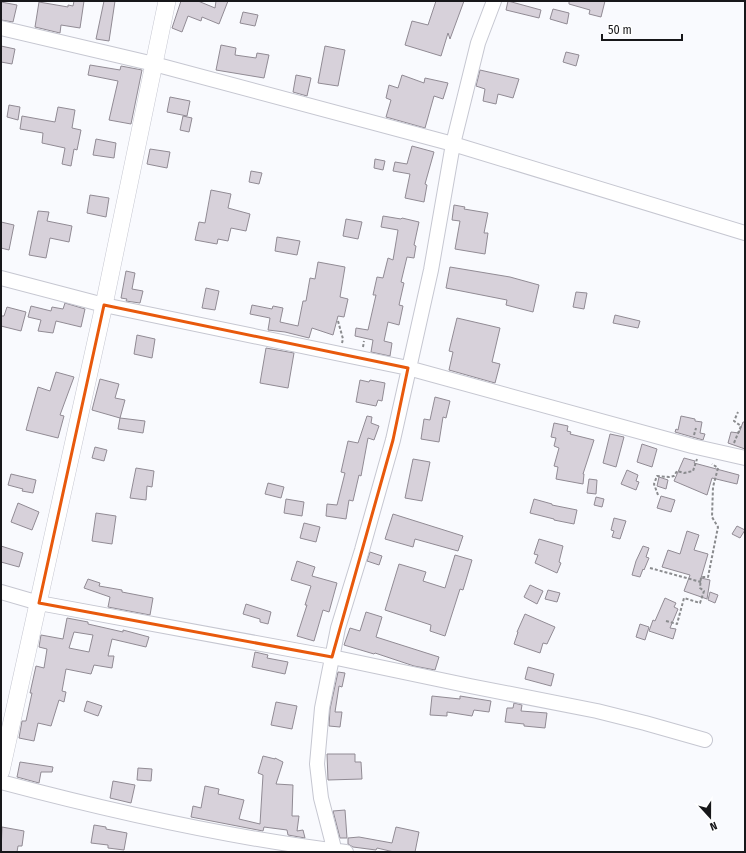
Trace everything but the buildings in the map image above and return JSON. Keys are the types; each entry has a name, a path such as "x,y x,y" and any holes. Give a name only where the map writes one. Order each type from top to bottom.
{"main road":[{"path":"1,771 104,305 167,1"}],"street":[{"path":"1,782 84,804 182,825 241,837 339,852 321,798 317,764 322,708 338,628 362,550 392,440 417,333 453,144 478,43 494,1"},
{"path":"1,28 154,64 453,144 745,233"},
{"path":"1,278 104,305 408,368 704,449 745,458"},
{"path":"1,592 39,603 332,657 597,711 706,740"}],"path":[{"path":"338,321 343,339 341,354"},
{"path":"732,446 741,426 734,421 738,412"},
{"path":"658,495 654,484 657,476 669,477 674,476 676,471 684,473 693,471 704,449"},
{"path":"666,621 677,624 684,598 700,603 704,591 700,588 701,577 708,577 718,527 712,517 713,487 718,468 710,462 704,449"},
{"path":"650,568 701,582"}],"highlighted area":[{"path":"104,305 408,368 393,440 332,657 39,603"}]}
